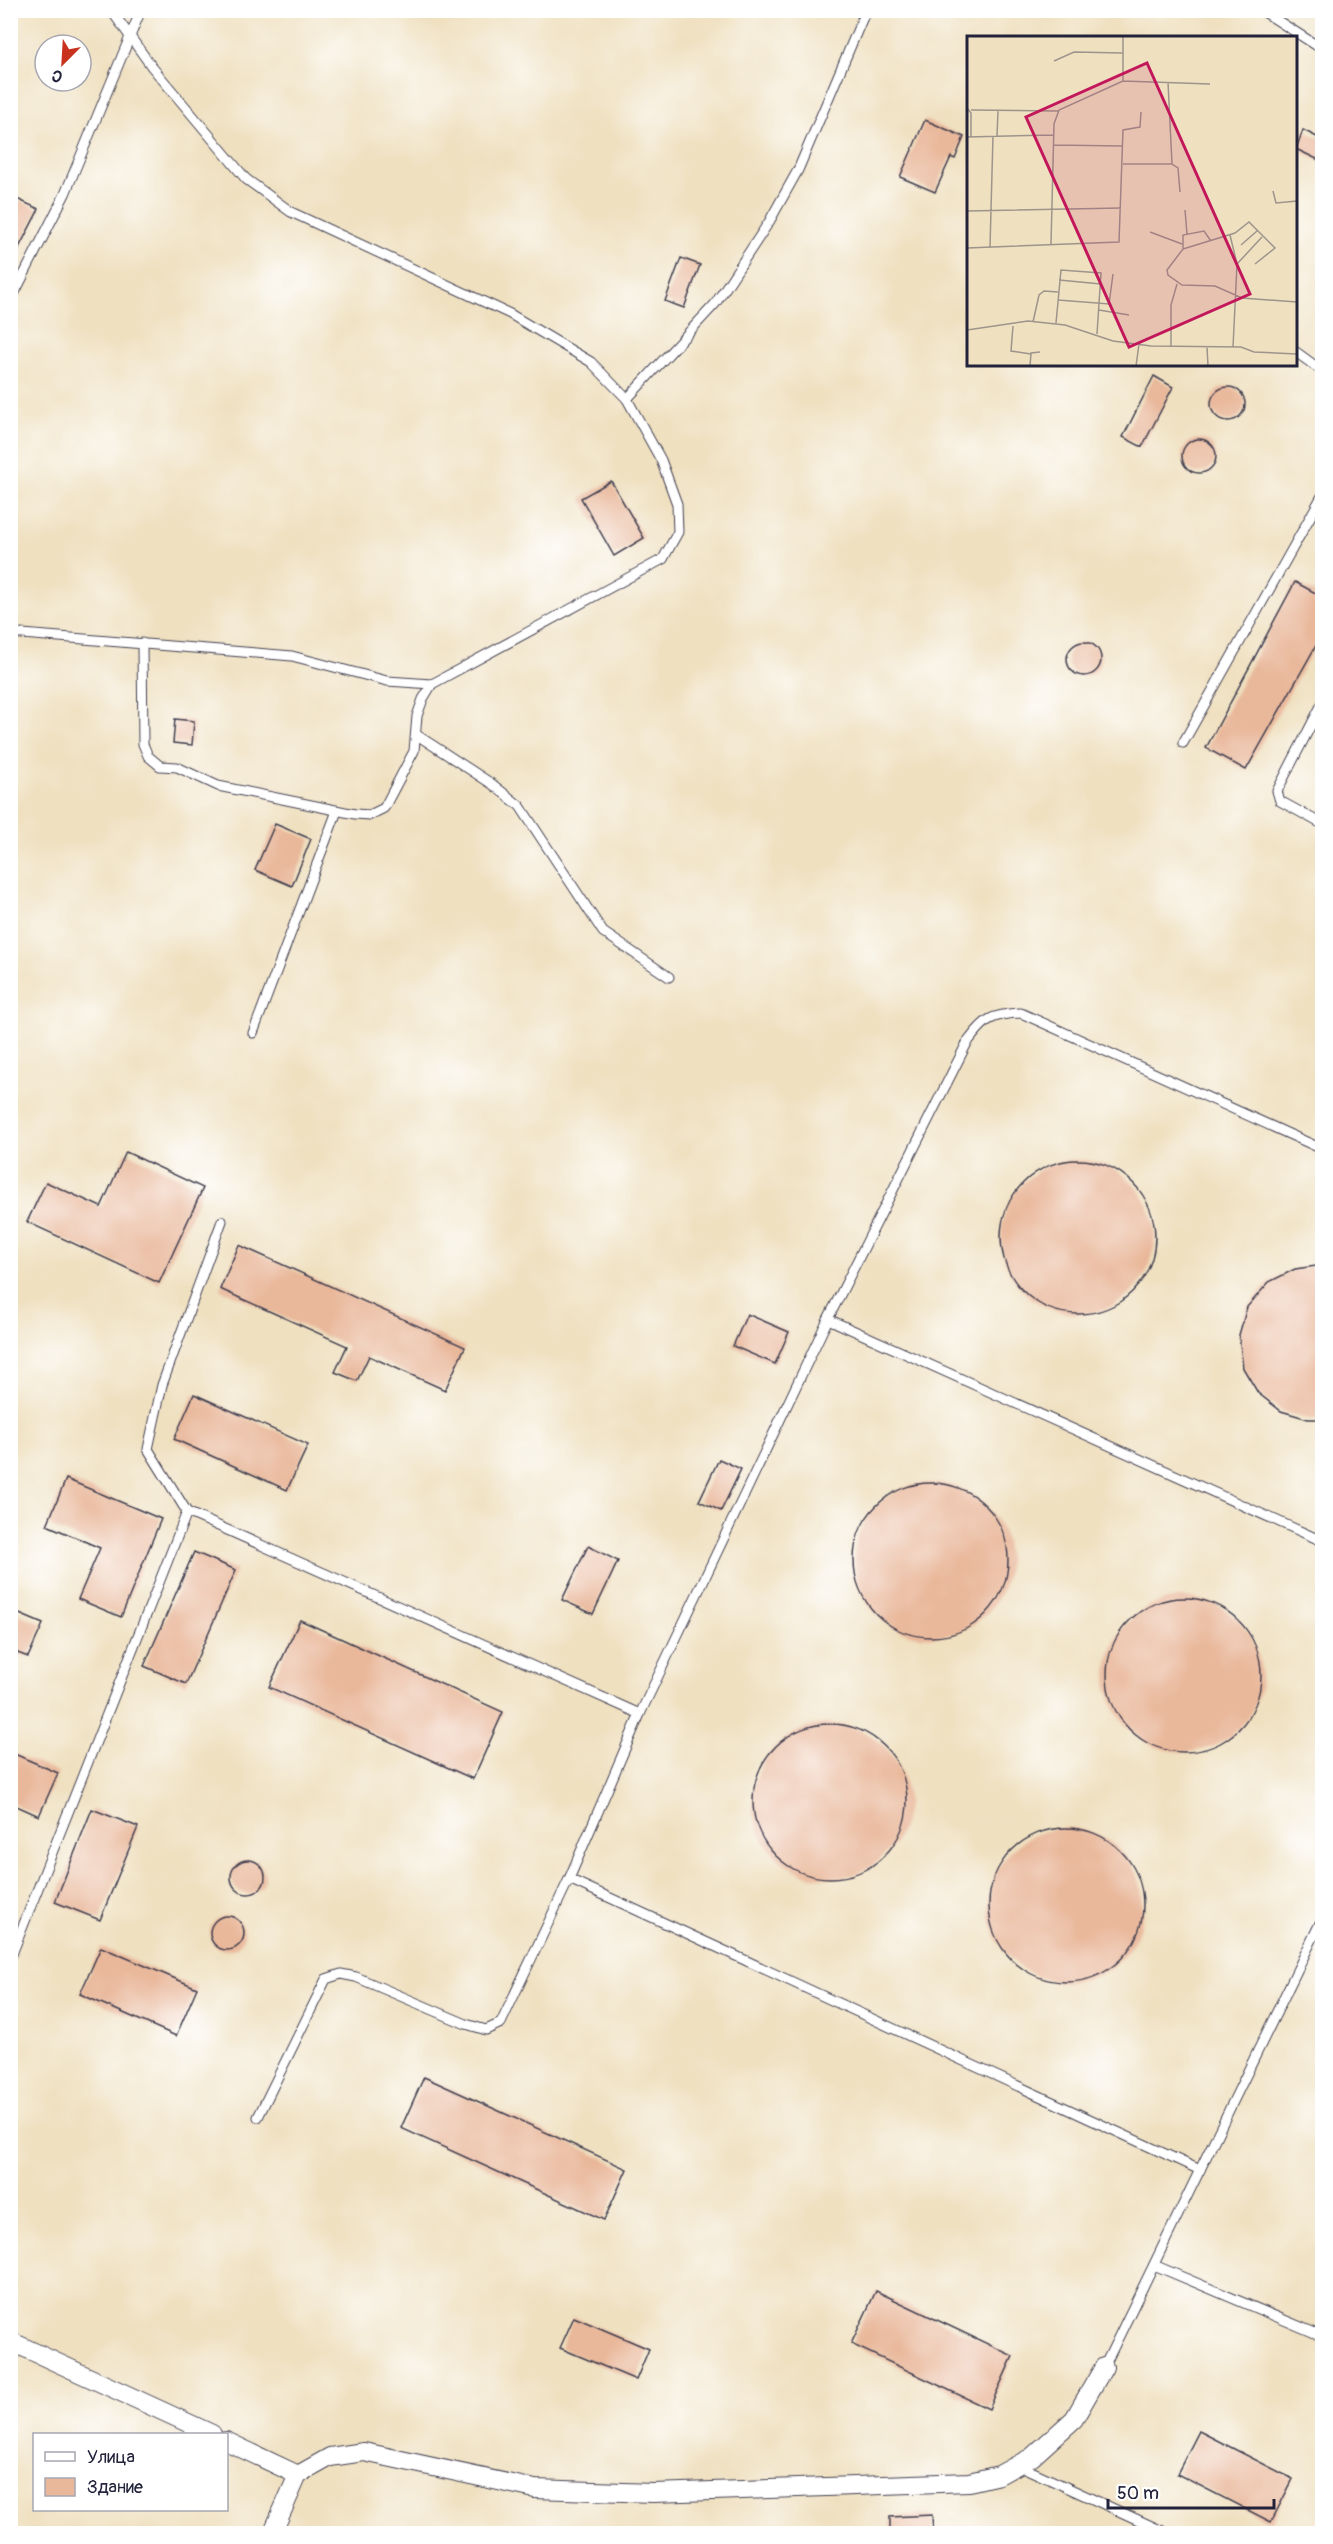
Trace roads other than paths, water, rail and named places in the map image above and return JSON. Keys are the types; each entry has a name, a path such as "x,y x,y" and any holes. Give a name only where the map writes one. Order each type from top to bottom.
{"street":[{"path":"10,2341 210,2433"},
{"path":"272,2534 298,2475 330,2457 364,2452 536,2488 653,2493 969,2482 999,2475 1032,2457 1074,2419 1104,2367"},
{"path":"228,2442 298,2475"}],"lane":[{"path":"111,10 152,67 246,179 291,212 510,314 591,362 627,399 662,460 677,504 678,532 663,559 432,684 417,716 414,751 384,808 370,815 337,811 218,786 177,767 160,766 148,756 143,744 142,643"},
{"path":"10,302 65,194 141,10"},
{"path":"627,399 715,304 769,222 798,170 866,10"},
{"path":"1261,10 1323,49"},
{"path":"1297,353 1323,371"},
{"path":"1183,743 1323,496"},
{"path":"10,633 292,657 387,681 432,684"},
{"path":"1323,704 1277,791 1280,801 1323,824"},
{"path":"417,735 492,784 520,806 603,932 669,977"},
{"path":"253,1033 337,811"},
{"path":"258,2116 326,1978 340,1974 356,1977 466,2025 486,2030 501,2023 569,1879 640,1714 828,1319 967,1043 981,1024 997,1014 1021,1013 1323,1149"},
{"path":"222,1221 162,1385 148,1449 187,1512 640,1714"},
{"path":"828,1319 1323,1541"},
{"path":"10,1959 187,1512"},
{"path":"569,1879 1200,2170"},
{"path":"1104,2367 1323,1919"},
{"path":"1154,2265 1323,2336"},
{"path":"1017,2465 1169,2534"}]}
